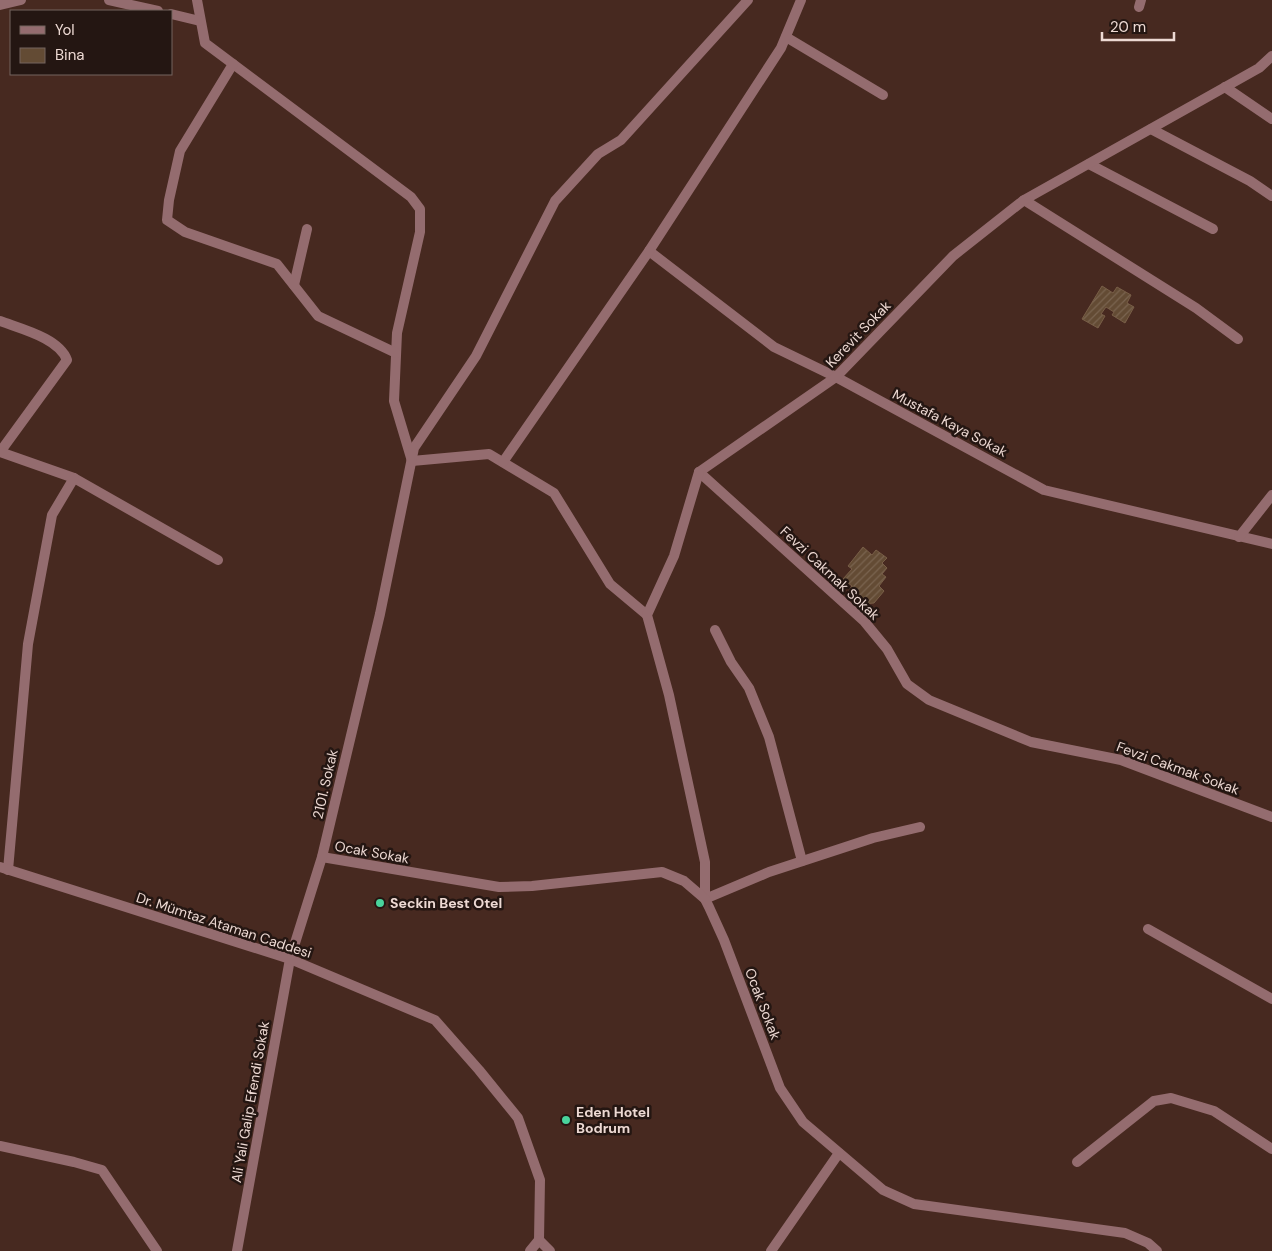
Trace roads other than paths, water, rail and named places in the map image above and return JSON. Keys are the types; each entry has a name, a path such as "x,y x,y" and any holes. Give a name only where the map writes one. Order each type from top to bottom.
{"street":[{"path":"0,5 22,0"},
{"path":"109,0 154,10"},
{"path":"196,0 204,43 411,197 420,209 420,232 397,333 394,401 412,461 489,454 554,493 610,584 647,615 669,695 705,862 705,900 769,872 873,838 920,827"},
{"name":"2101. Sokak","path":"290,958 322,857 380,614 414,448 476,356 555,201 598,154 621,140 748,0"},
{"path":"503,462 649,251 781,48 802,0"},
{"path":"172,14 200,21"},
{"path":"786,36 883,95"},
{"name":"Kerevit Sokak","path":"699,472 836,377 953,256 1024,200 1259,68 1272,56"},
{"path":"233,64 180,151 169,200 167,220 185,232 277,264 318,316 396,353"},
{"path":"1224,87 1272,119"},
{"path":"1151,129 1250,181 1272,196"},
{"path":"1089,164 1213,229"},
{"path":"1024,200 1196,308 1238,339"},
{"path":"294,285 307,229"},
{"name":"Mustafa Kaya Sokak","path":"649,251 774,347 836,377 1044,490 1272,544"},
{"path":"0,321 50,341 64,351 67,360 0,452 74,478 218,560"},
{"path":"647,615 674,556 699,472"},
{"name":"Fevzi Cakmak Sokak","path":"699,472 864,621 887,649 907,684 929,700 1031,742 1121,760 1272,816"},
{"path":"4,869 28,644 52,515 74,478"},
{"path":"1239,537 1272,495"},
{"path":"715,630 731,662 749,688 769,737 802,861"},
{"name":"Ocak Sokak","path":"322,857 499,887 532,886 662,872 684,881 705,900 724,940 780,1088 803,1122 883,1190 914,1204 1125,1233 1148,1243 1157,1251"},
{"name":"Dr. Mümtaz Ataman Caddesi","path":"4,869 290,958 435,1020 518,1118 540,1180 539,1240"},
{"path":"1148,929 1272,999"},
{"name":"Ali Yali Galip Efendi Sokak","path":"237,1251 290,958"},
{"path":"1077,1162 1154,1101 1171,1098 1214,1111 1272,1149"},
{"path":"0,1146 102,1170 157,1251"},
{"path":"771,1251 839,1153"},
{"path":"530,1251 539,1240 550,1251"}],"place":[{"name":"Seckin Best Otel","path":"380,903"},
{"name":"Eden Hotel Bodrum","path":"566,1120"}]}
